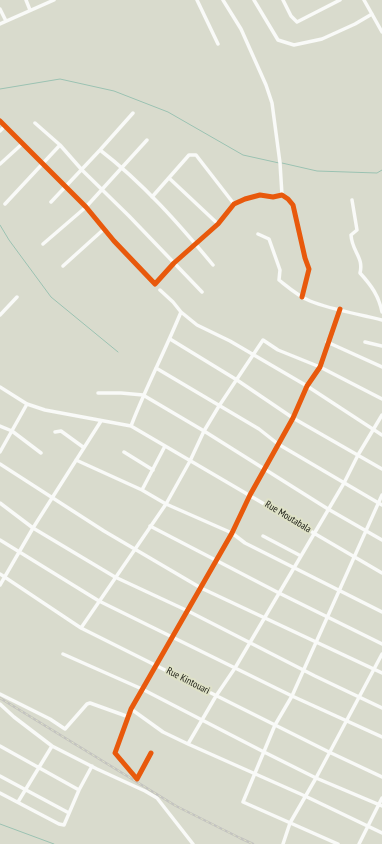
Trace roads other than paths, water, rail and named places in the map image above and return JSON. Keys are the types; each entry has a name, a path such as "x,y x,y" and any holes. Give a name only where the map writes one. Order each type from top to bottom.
{"street":[{"path":"26,0 30,10"},
{"path":"0,24 53,0"},
{"path":"196,0 218,44"},
{"path":"223,0 240,28 266,85 272,103 280,163 282,195"},
{"path":"254,0 278,40 294,45 322,39 355,24 372,14"},
{"path":"283,0 291,16 297,22 340,0"},
{"path":"364,0 382,32"},
{"path":"0,9 6,21"},
{"path":"51,202 133,113"},
{"path":"0,121 86,207 104,229 155,284 174,263 218,224 234,204 255,196 273,197 282,195 293,205 305,258 308,265 308,275 302,297"},
{"path":"35,123 60,145 82,170 202,292"},
{"path":"0,131 5,126"},
{"path":"43,244 86,207 148,140"},
{"path":"0,164 22,144"},
{"path":"5,204 60,145"},
{"path":"100,150 123,168 152,197 214,265"},
{"path":"152,197 190,155 196,155 234,204"},
{"path":"169,178 218,224"},
{"path":"352,200 357,230 351,235 351,243 361,262 360,274 374,289 380,301 382,312"},
{"path":"63,266 104,229"},
{"path":"258,234 269,239 280,270 279,280 302,297 329,308 340,309 382,320"},
{"path":"160,290 197,326 254,355 307,386 382,435"},
{"path":"0,315 17,297"},
{"path":"151,753 137,779 116,753 131,709 232,533 250,495 293,418 307,386 320,367 327,342 340,309"},
{"path":"0,387 27,404 44,410 131,426 143,395 170,339 181,312"},
{"path":"170,339 237,380 293,418 382,469"},
{"path":"81,628 166,504 190,461 204,431 263,340 278,350 320,367 382,399"},
{"path":"327,342 382,366"},
{"path":"365,342 382,346"},
{"path":"156,368 258,430 278,444 380,504"},
{"path":"98,393 143,395 204,431 328,509 382,540"},
{"path":"0,452 27,404"},
{"path":"188,744 315,533 382,415"},
{"path":"0,586 33,528 83,447 101,421"},
{"path":"0,426 12,430 41,453"},
{"name":"Rue Moutabala","path":"131,426 382,573"},
{"path":"55,432 61,431 83,447"},
{"path":"142,490 165,446"},
{"path":"124,452 152,470"},
{"path":"76,460 142,490 166,504 232,533 245,543 382,612"},
{"path":"0,464 52,498 201,588 382,673"},
{"path":"338,844 243,802 275,725 292,696 366,531 380,504 382,495"},
{"path":"0,504 33,528 116,577 382,708"},
{"path":"150,526 279,593 382,644"},
{"path":"262,536 301,556"},
{"path":"0,540 99,601 292,696 382,737"},
{"name":"Rue Kintouari","path":"0,574 81,628 382,777"},
{"path":"63,654 142,689 316,778 381,805"},
{"path":"282,844 290,823 316,778 382,654"},
{"path":"0,694 65,728 87,704 90,703 129,717"},
{"path":"0,704 52,746 158,798 193,844"},
{"path":"131,709 163,732 305,796 382,833"},
{"path":"0,746 79,790"},
{"path":"18,802 52,746"},
{"path":"0,793 59,824 64,825 79,790 92,766"},
{"path":"0,776 69,813"},
{"path":"359,844 374,812 381,805 382,798"}],"waterway":[{"path":"0,89 60,79 114,91 168,112 243,155 279,163"},
{"path":"282,163 317,171 377,173 382,170"},
{"path":"0,225 9,240 51,297 118,352"},
{"path":"0,824 54,844"}],"railway":[{"path":"0,698 176,806 253,844"}]}
